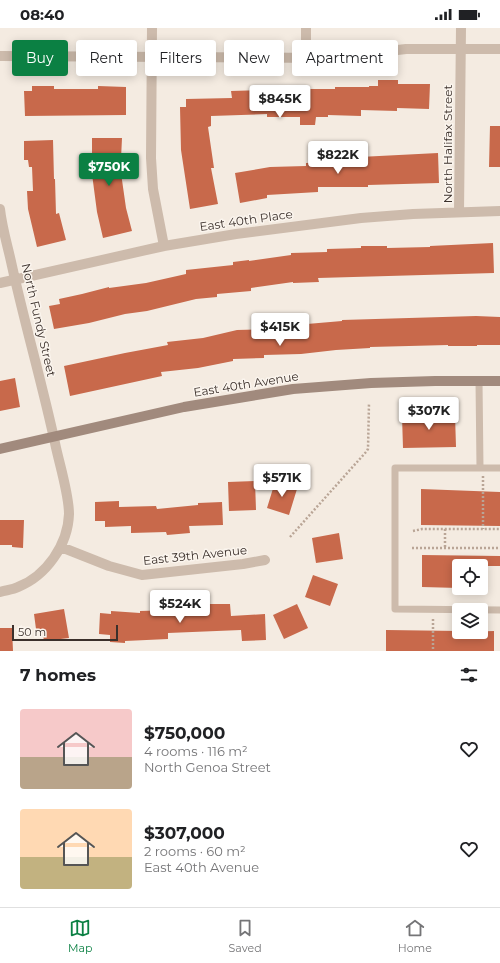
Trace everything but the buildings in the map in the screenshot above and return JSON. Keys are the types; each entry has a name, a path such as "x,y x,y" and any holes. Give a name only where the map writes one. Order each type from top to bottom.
{"street":[{"path":"152,28 152,40"},
{"path":"306,28 306,40"},
{"name":"North Halifax Street","path":"460,212 461,28"},
{"path":"398,50 500,49"},
{"path":"0,56 145,57"},
{"path":"216,57 292,58"},
{"path":"152,76 151,158 153,188 164,246"},
{"name":"North Fundy Street","path":"0,209 15,280 54,437 66,495 69,514 61,547"},
{"name":"East 40th Place","path":"0,283 164,246 236,234 322,222 413,214 500,211"},
{"name":"East 40th Avenue","path":"0,449 184,407 293,390 371,383 500,381"},
{"path":"0,592 17,588 34,579 61,547"},
{"name":"East 39th Avenue","path":"61,547 109,566 142,575 243,564 264,560"}],"lane":[{"path":"479,381 480,468"},
{"path":"500,468 395,468 395,609 500,610"}],"path":[{"path":"290,537 368,449 369,403"},
{"path":"483,476 483,529"},
{"path":"445,529 445,547"},
{"path":"412,530 500,529"},
{"path":"412,548 500,548"},
{"path":"433,618 433,651"}]}
